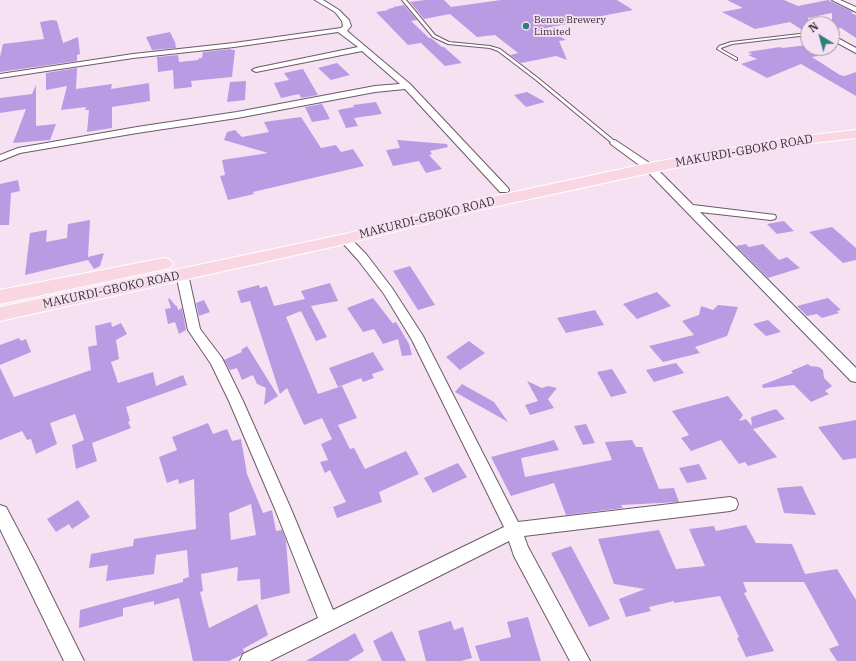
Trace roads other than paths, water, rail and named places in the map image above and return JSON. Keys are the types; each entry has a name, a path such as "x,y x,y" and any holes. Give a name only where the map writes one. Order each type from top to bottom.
{"main road":[{"path":"0,297 177,262 504,190 645,164 733,142 856,125"},
{"name":"MAKURDI-GBOKO ROAD","path":"0,314 345,239 645,164 780,143 856,134"}],"street":[{"path":"318,0 337,11 345,20 347,26 343,31"},
{"path":"835,0 856,10"},
{"path":"0,76 133,56 234,45 338,30 343,31 407,86 504,190"},
{"path":"840,42 856,51"},
{"path":"256,70 364,48"},
{"path":"0,158 18,151 130,131 237,115 375,90 407,86"},
{"path":"615,142 645,164 856,377"},
{"path":"689,208 771,218"},
{"path":"345,239 362,257 388,291 418,339 514,530 520,550 580,661"},
{"path":"182,274 194,330 217,362 236,401 283,509 328,622"},
{"path":"250,661 514,530 730,504"},
{"path":"0,512 74,661"}],"lane":[{"path":"404,0 434,36 448,43 490,47 499,50 615,142"},
{"path":"736,59 719,49 720,46 731,43 800,35"}],"place":[{"name":"Benue Brewery Limited","path":"526,26"}]}
